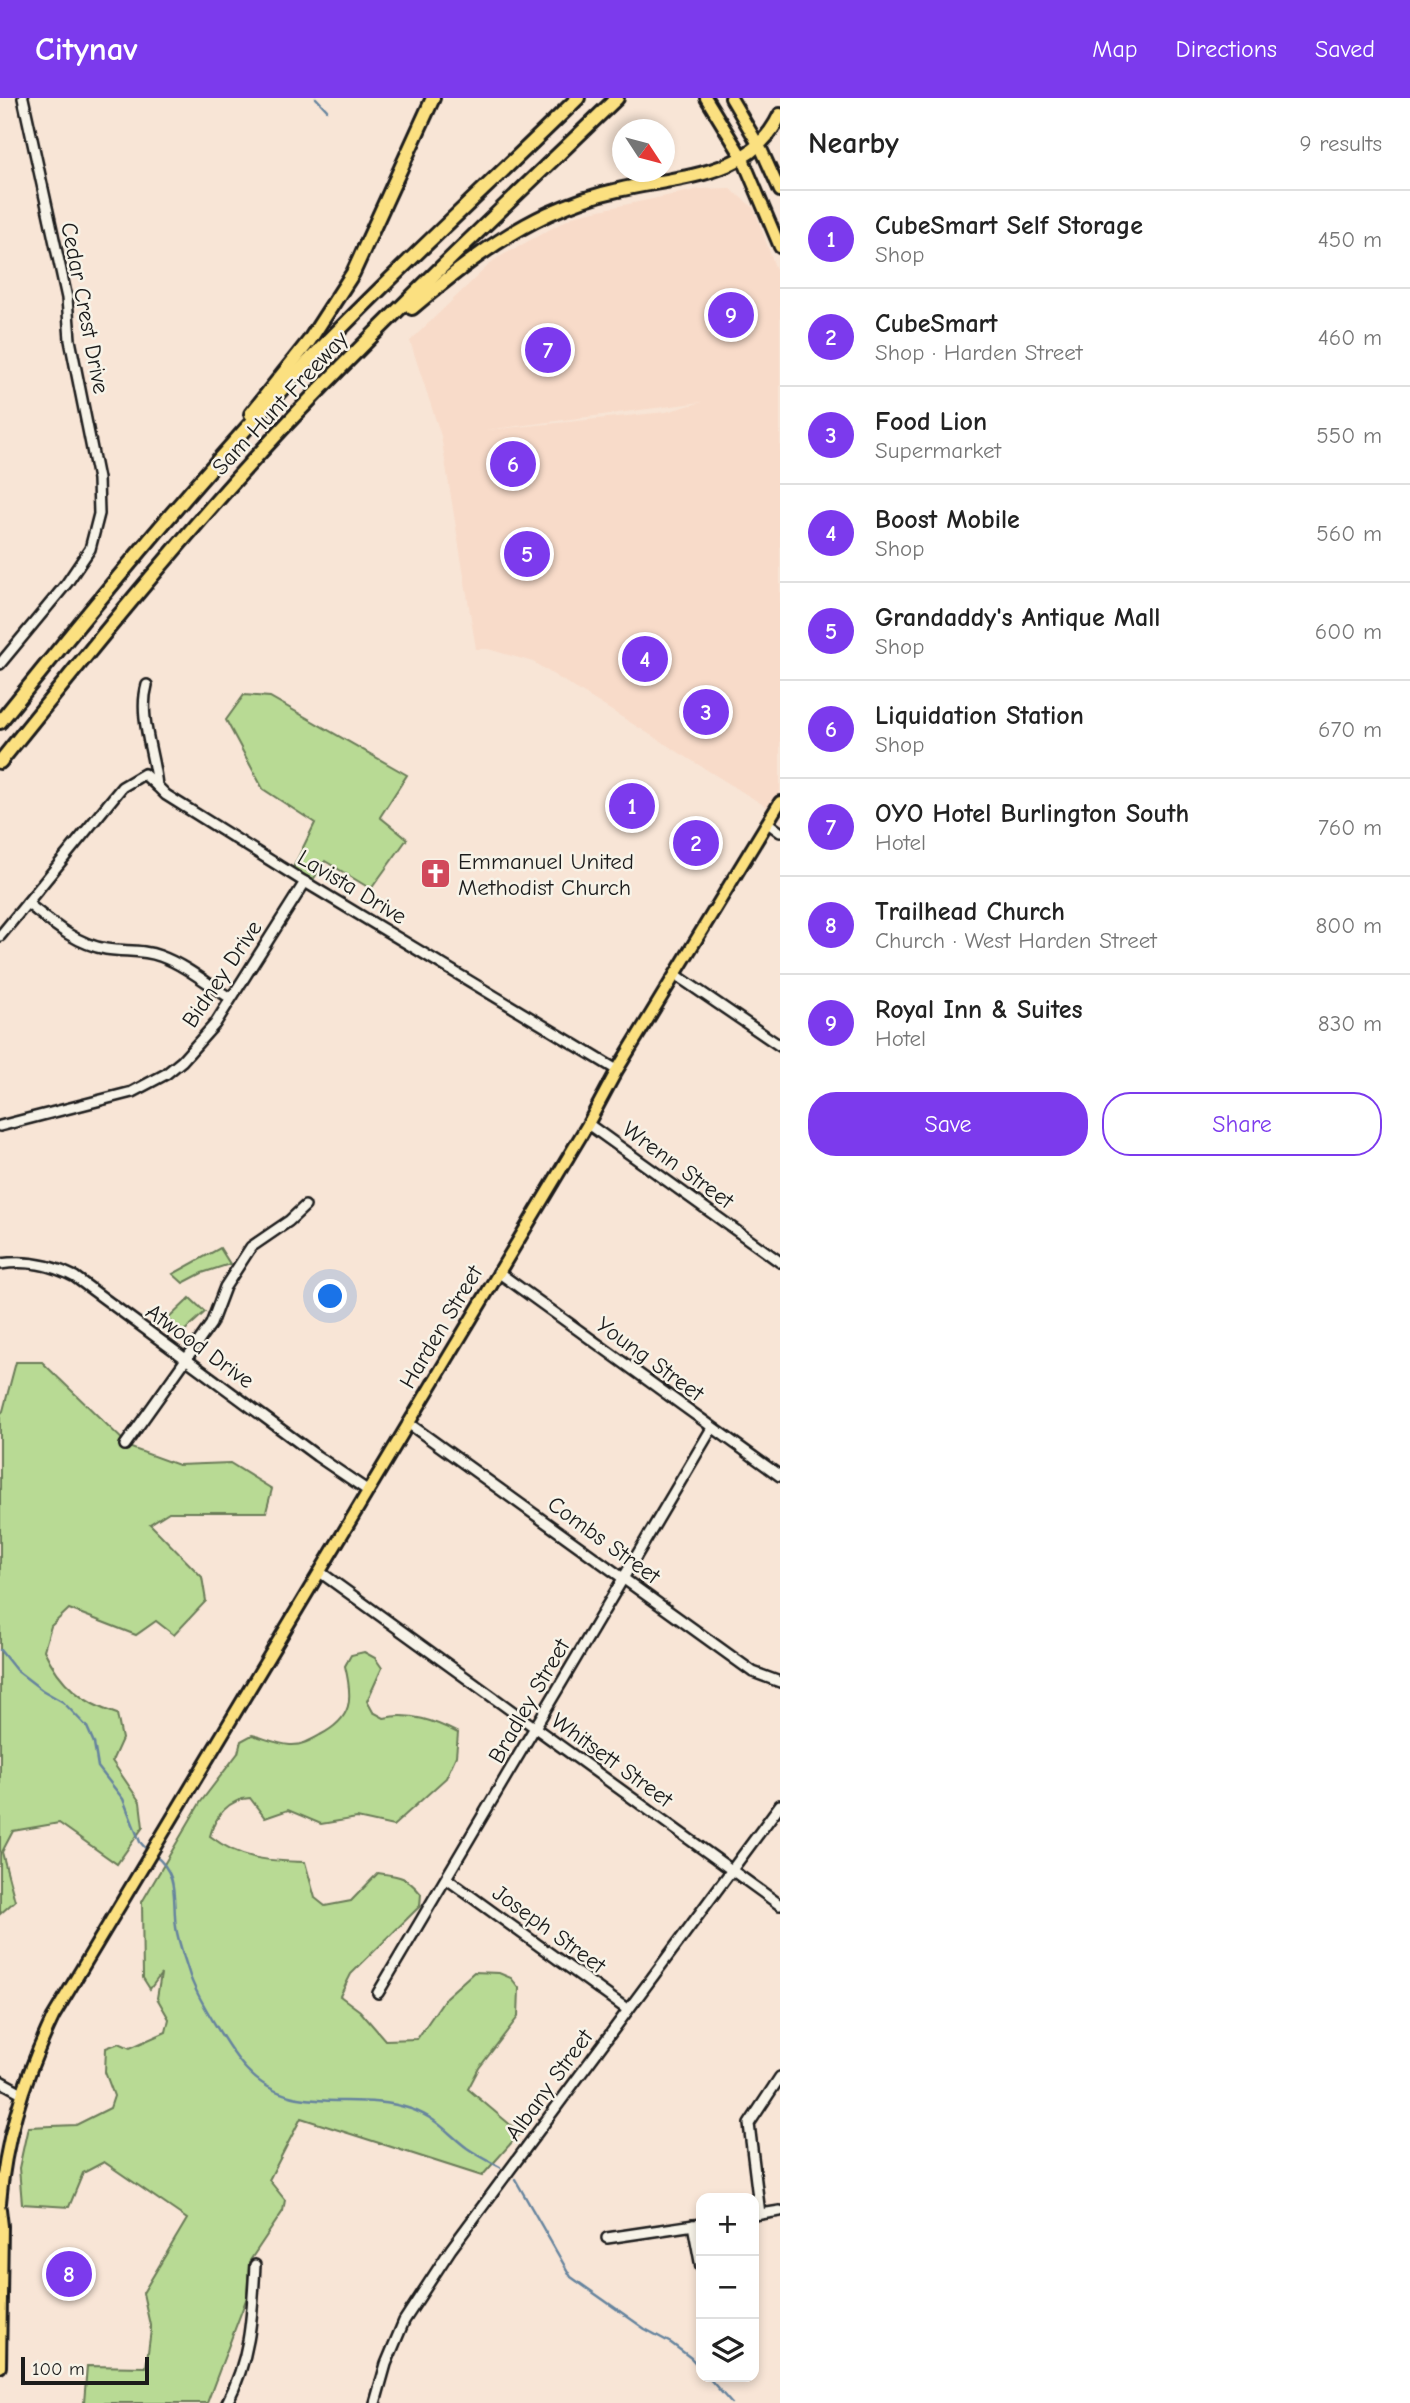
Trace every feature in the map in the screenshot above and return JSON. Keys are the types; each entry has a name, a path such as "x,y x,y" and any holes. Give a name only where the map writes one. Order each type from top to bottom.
{"highway":[{"path":"177,509 309,341 340,295 367,246 433,98"},
{"name":"Sam Hunt Freeway","path":"0,722 177,509 285,387 368,302 578,98"},
{"name":"Sam Hunt Freeway","path":"0,762 96,643 220,498 349,360 617,98"},
{"path":"349,360 461,267 510,234 569,205 618,190 715,171 758,144 773,128 780,115"}],"main road":[{"path":"706,98 741,157 780,247"},
{"path":"731,98 758,144 780,191"},
{"name":"Harden Street","path":"0,2203 10,2138 22,2093 53,2017 588,1124 617,1070 780,802"},
{"path":"0,2209 0,2367"}],"street":[{"name":"Cedar Crest Drive","path":"0,664 67,583 90,549 98,526 100,497 70,340 67,298 23,98"},
{"path":"147,685 143,699 157,786"},
{"path":"0,936 122,787 144,774 157,786"},
{"name":"Lavista Drive","path":"157,786 166,795 305,882 617,1070"},
{"path":"768,823 780,832"},
{"name":"Bidney Drive","path":"0,1126 108,1100 149,1084 189,1055 215,1024 305,882"},
{"path":"27,903 61,930 82,942 108,949 158,955 230,998"},
{"path":"676,975 780,1046"},
{"name":"Wrenn Street","path":"588,1124 780,1262"},
{"path":"125,1445 211,1324 225,1287 251,1247 289,1221 305,1206"},
{"name":"Atwood Drive","path":"0,1264 27,1262 62,1270 75,1277 367,1490"},
{"name":"Young Street","path":"498,1272 780,1476"},
{"name":"Combs Street","path":"408,1423 753,1671 780,1682"},
{"name":"Bradley Street","path":"378,1993 712,1428"},
{"name":"Whitsett Street","path":"320,1572 780,1905"},
{"name":"Albany Street","path":"375,2403 394,2342 416,2301 451,2249 780,1805"},
{"name":"Joseph Street","path":"447,1879 628,2010"},
{"path":"755,2193 749,2124 780,2077"},
{"path":"0,2081 22,2093"},
{"path":"759,2214 780,2211"},
{"path":"607,2238 696,2225"},
{"path":"227,2403 242,2370 249,2345 255,2265"}],"shaded area":[{"path":"729,188 754,208 780,281 780,791 770,809 533,662 488,649 476,649 441,436 410,341 494,260 576,215 700,189","holes":["702,402 666,412 487,430"]}],"green space":[{"path":"244,695 270,697 407,775 380,817 407,839 371,889 325,861 311,883 292,870 315,823 263,789 226,720"},
{"path":"220,1248 230,1264 202,1273 183,1283 173,1274"},
{"path":"190,1298 205,1312 182,1333 168,1319"},
{"path":"16,1362 42,1362 131,1448 178,1465 230,1463 272,1489 266,1512 169,1512 150,1524 202,1577 206,1601 174,1635 156,1621 136,1635 69,1609 51,1626 44,1650 57,1673 83,1698 117,1714 122,1739 112,1761 140,1802 143,1827 117,1864 59,1823 13,1831 2,1852 15,1901 0,1914 0,1414"},
{"path":"364,1652 375,1658 382,1668 367,1701 373,1712 384,1718 403,1716 422,1719 458,1733 456,1756 446,1778 393,1826 357,1818 321,1824 288,1810 265,1818 250,1798 229,1805 219,1815 210,1836 244,1855 305,1862 315,1898 325,1906 351,1901 378,1873 402,1878 421,1894 420,1906 351,1974 340,1996 360,2011 385,2040 417,2039 446,1997 474,1972 499,1973 511,1978 519,1988 518,2017 479,2068 468,2089 520,2133 482,2176 301,2118 269,2180 285,2200 283,2211 249,2262 247,2297 207,2403 84,2403 87,2366 146,2367 151,2330 143,2293 187,2219 104,2162 83,2173 69,2207 22,2204 19,2168 28,2127 76,2125 110,2108 114,2096 105,2072 106,2048 119,2043 130,2048 166,2032 169,2019 157,1998 161,1974 150,1989 143,1978 142,1902 200,1803 238,1753 241,1741 252,1735 298,1745 331,1729 345,1714 348,1706 349,1688 345,1666 351,1655"}],"waterway":[{"path":"316,98 327,110"},
{"path":"0,1650 16,1670 63,1702 87,1727 94,1743 98,1767 123,1799 140,1842 148,1851"},
{"path":"154,1855 168,1870 171,1879 177,1932 198,1995 246,2069 264,2085 303,2099 368,2101 411,2109 428,2117 467,2148 500,2167"},
{"path":"515,2179 571,2277 645,2329 671,2343 696,2364"},
{"path":"712,2382 731,2403"}],"place":[{"name":"Royal Inn & Suites","path":"731,315"},
{"name":"OYO Hotel Burlington South","path":"548,350"},
{"name":"Liquidation Station","path":"513,464"},
{"name":"Grandaddy's Antique Mall","path":"527,554"},
{"name":"Boost Mobile","path":"645,659"},
{"name":"Food Lion","path":"706,712"},
{"name":"CubeSmart Self Storage","path":"632,806"},
{"name":"CubeSmart","path":"696,843"},
{"name":"Emmanuel United Methodist Church","path":"435,874"},
{"name":"Trailhead Church","path":"69,2274"}]}
